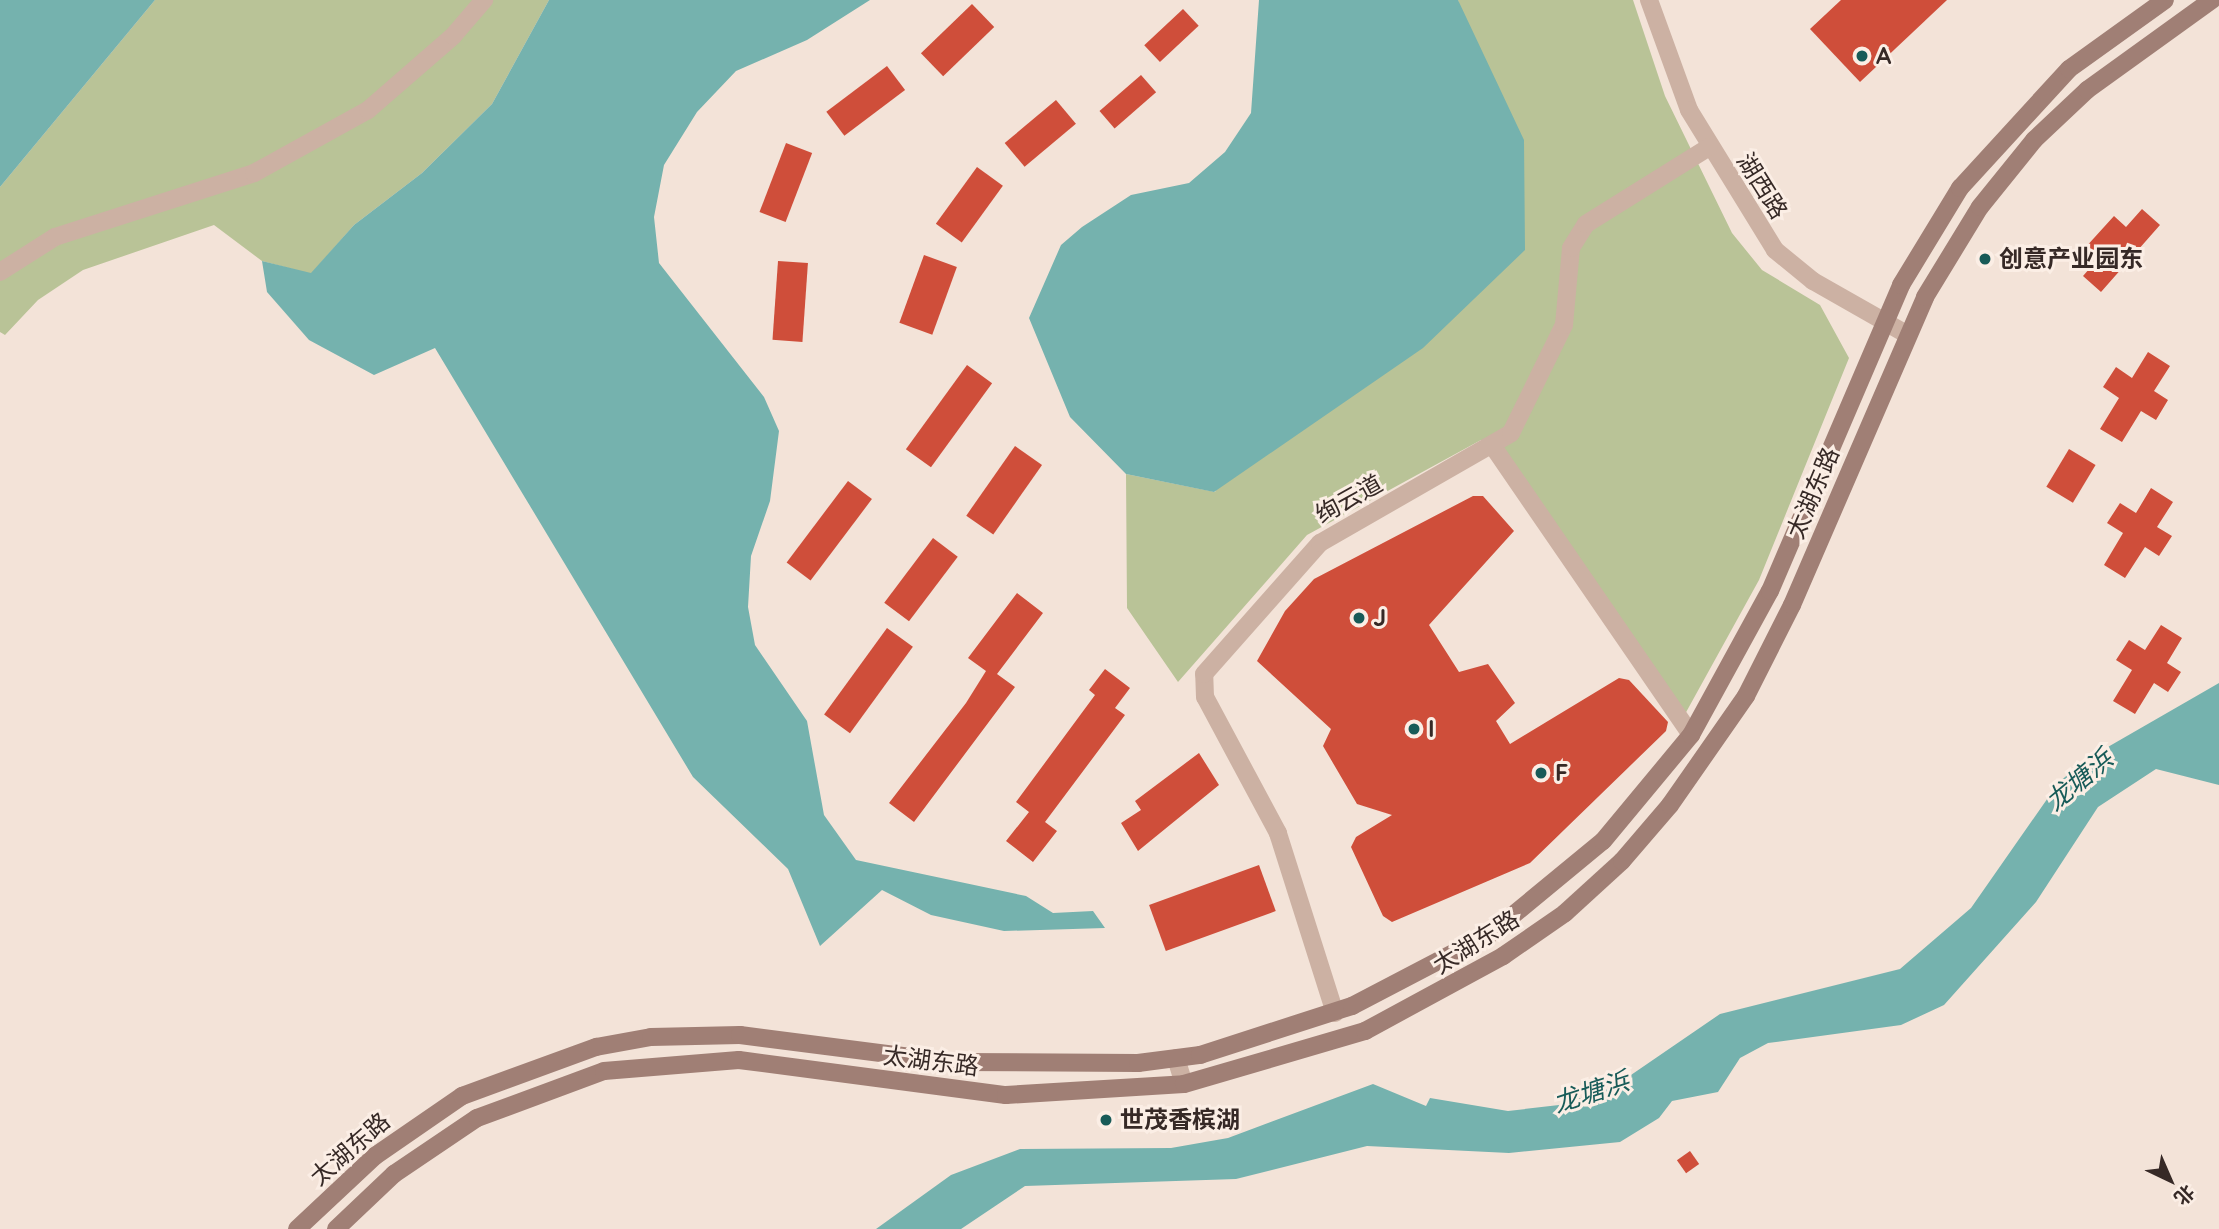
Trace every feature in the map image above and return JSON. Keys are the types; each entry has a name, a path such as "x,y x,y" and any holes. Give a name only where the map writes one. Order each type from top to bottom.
{"main road":[{"name":"太湖东路","path":"297,1229 375,1156 462,1096 596,1047 651,1037 740,1035 1004,1066 1176,1058 1335,1013 1436,967 1544,895 1602,841 1690,735 1770,591 1885,322 1960,188 2012,125 2069,69 2165,0"},
{"name":"太湖东路","path":"336,1229 394,1174 477,1118 604,1072 739,1060 1006,1094 1184,1084 1365,1031 1447,990 1565,913 1622,861 1711,751 1771,651 1908,335 1980,207 2034,139 2087,90 2212,0"}],"street":[{"path":"0,272 55,237 254,173 368,110 453,36 484,0"},
{"name":"湖西路","path":"1649,0 1709,147 1775,250 1813,281 1908,335"},
{"name":"绚云道","path":"1335,1013 1278,833 1205,696 1204,674 1320,543 1494,448 1511,433 1541,382 1564,325 1571,248 1586,224 1709,147"},
{"path":"1494,448 1690,735"},
{"path":"1176,1058 1184,1084"}],"green space":[{"path":"155,0 549,0 492,104 422,173 354,225 311,274 262,261 214,225 83,270 38,300 5,335 0,332 0,187"},
{"path":"1458,0 1633,0 1665,96 1732,233 1762,270 1820,305 1849,358 1759,580 1679,725 1481,440 1307,535 1178,682 1127,608 1126,474 1215,492 1460,8"}],"water":[{"path":"0,0 155,0 0,187"},
{"path":"549,0 870,0 807,40 736,71 697,112 664,165 654,217 659,263 764,397 779,431 770,501 751,556 748,607 755,645 807,721 824,815 856,860 1026,896 1053,913 1093,911 1105,928 1004,931 931,915 882,890 820,946 788,869 693,777 435,348 374,375 309,340 267,292 262,261 311,273 354,225 422,173 492,104"},
{"path":"1259,0 1458,0 1524,140 1525,250 1423,348 1214,492 1126,474 1070,417 1029,318 1061,245 1082,227 1131,195 1189,183 1225,152 1251,113"},
{"name":"龙塘浜","path":"2219,683 2219,785 2156,769 2098,807 2036,902 1944,1005 1901,1025 1768,1043 1740,1058 1718,1092 1672,1101 1659,1118 1620,1142 1509,1153 1367,1146 1236,1179 1025,1186 961,1229 876,1229 951,1175 1020,1149 1171,1148 1228,1138 1373,1084 1426,1106 1430,1098 1508,1111 1559,1105 1612,1088 1720,1014 1900,969 1971,908 2059,782 2087,759"}],"building":[{"name":"A","path":"1841,0 1947,0 1860,82 1810,29"},
{"path":"972,4 994,27 943,76 921,53"},
{"path":"1183,9 1199,26 1160,62 1144,45"},
{"path":"887,66 905,90 844,136 826,112"},
{"path":"1141,75 1156,92 1115,128 1099,111"},
{"path":"1056,100 1076,124 1025,167 1005,143"},
{"path":"786,143 812,153 786,222 759,212"},
{"path":"977,167 1003,186 962,242 936,224"},
{"path":"2142,209 2160,225 2101,292 2083,276 2097,260 2084,249 2114,216 2126,227"},
{"path":"924,255 957,267 932,335 899,323"},
{"path":"778,261 808,263 802,342 772,340"},
{"path":"2148,352 2170,366 2154,391 2168,400 2156,420 2141,411 2122,442 2100,429 2119,398 2103,387 2116,367 2132,378"},
{"path":"967,365 992,383 931,467 906,449"},
{"path":"1015,446 1042,465 993,535 966,516"},
{"path":"2069,449 2096,465 2073,503 2046,487"},
{"path":"848,481 872,499 811,581 787,562"},
{"path":"2151,488 2173,502 2157,527 2172,536 2159,556 2145,547 2125,578 2104,565 2123,533 2107,523 2120,503 2136,513"},
{"path":"1473,496 1483,496 1514,531 1429,625 1459,672 1488,664 1515,703 1496,721 1510,744 1619,678 1629,680 1668,722 1666,731 1530,863 1392,922 1383,916 1351,847 1356,837 1392,815 1357,804 1323,746 1331,729 1257,661 1285,611 1314,579"},
{"path":"933,538 958,557 909,621 884,603"},
{"path":"1017,593 1043,613 997,674 1015,687 914,822 889,803 966,703 986,671 968,658"},
{"path":"2161,625 2182,638 2167,663 2181,672 2168,692 2154,683 2135,714 2113,701 2132,670 2116,660 2129,640 2145,650"},
{"path":"887,628 913,647 850,733 824,715"},
{"path":"1105,669 1130,688 1115,708 1125,715 1045,822 1057,831 1033,862 1006,841 1029,812 1016,802 1095,695 1089,690"},
{"path":"1199,753 1219,785 1138,851 1121,823 1141,810 1135,801"},
{"path":"1259,865 1276,911 1166,951 1149,905"},
{"path":"1690,1151 1699,1164 1686,1173 1677,1160"}],"place":[{"name":"A","path":"1862,56"},
{"name":"创意产业园东","path":"1985,259"},
{"name":"J","path":"1359,618"},
{"name":"I","path":"1414,729"},
{"name":"F","path":"1541,773"},
{"name":"世茂香槟湖","path":"1106,1120"}]}
